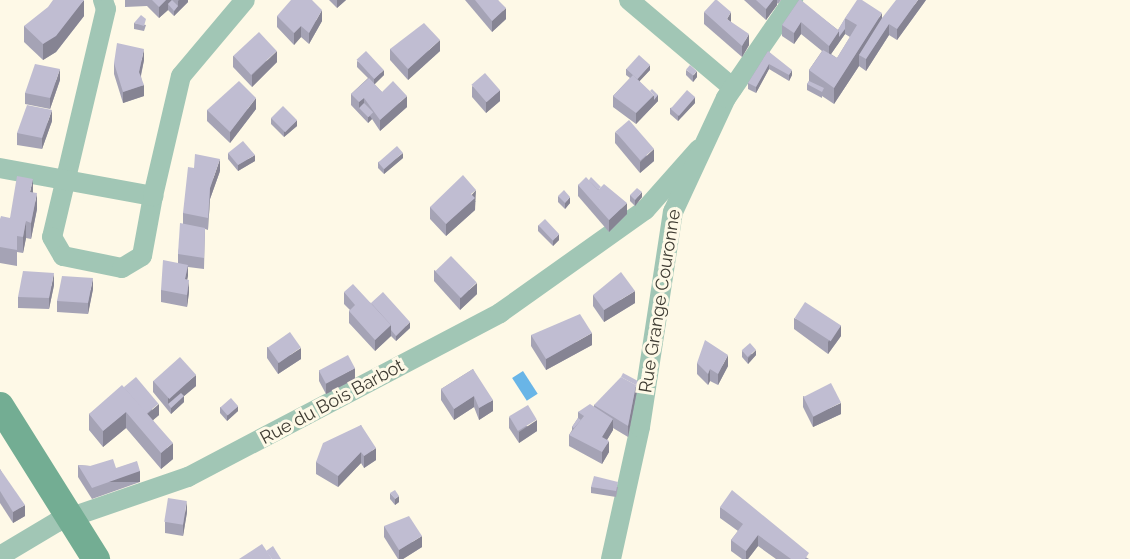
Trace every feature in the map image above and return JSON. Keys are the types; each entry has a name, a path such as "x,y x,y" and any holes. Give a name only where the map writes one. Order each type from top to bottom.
{"street":[{"path":"103,0 106,9 52,237 63,256 122,268 142,256 153,196 181,76 245,0"},
{"path":"629,0 733,88"},
{"name":"Rue Grange Couronne","path":"611,559 640,427 673,212 699,149 733,88 793,0"},
{"name":"Rue du Bois Barbot","path":"0,556 71,516 188,477 500,313 645,210 699,149"},
{"path":"0,168 153,196"},
{"path":"645,210 673,212"},
{"path":"0,406 96,559"}],"water":[{"path":"523,371 538,394 527,401 512,378"}],"building":[{"path":"53,0 84,0 56,36 43,44 24,26 48,7"},
{"path":"152,0 166,0 159,7"},
{"path":"172,0 178,6 174,11 168,4"},
{"path":"291,0 312,0 322,10 309,33 301,26 294,33 277,16"},
{"path":"475,0 498,0 506,8 492,21"},
{"path":"715,0 731,12 727,19 749,34 742,46 704,12"},
{"path":"756,0 773,0 766,9"},
{"path":"799,0 839,31 829,46 801,22 794,33 782,25"},
{"path":"857,0 862,0 882,13 834,88 809,70 823,50 837,58 857,25 845,18"},
{"path":"896,0 918,0 897,29 889,24 866,59 859,55 882,18"},
{"path":"141,15 146,19 144,26 134,23"},
{"path":"845,18 845,29 839,37 838,30"},
{"path":"424,23 440,40 408,69 390,49"},
{"path":"259,32 277,51 251,75 233,56"},
{"path":"117,43 144,49 139,72 144,85 123,92 114,63"},
{"path":"366,51 384,70 374,79 356,60"},
{"path":"768,51 792,70 789,75 769,64 756,87 748,83"},
{"path":"639,55 650,65 637,79 626,69"},
{"path":"35,64 60,69 50,98 25,93"},
{"path":"690,65 697,71 693,75 686,70"},
{"path":"485,73 500,90 487,102 471,85"},
{"path":"633,75 654,95 636,113 613,96"},
{"path":"369,78 382,92 393,81 407,96 380,120 364,98 359,102 351,94"},
{"path":"239,81 256,98 230,132 207,110"},
{"path":"809,81 824,88 822,92 807,84"},
{"path":"652,89 658,95 654,100 654,95 650,91"},
{"path":"687,90 695,97 679,116 671,109"},
{"path":"364,103 373,112 368,117 359,108"},
{"path":"27,105 52,110 42,138 17,133"},
{"path":"283,106 297,120 285,132 271,118"},
{"path":"629,120 654,149 640,160 615,132"},
{"path":"243,141 255,155 238,165 228,153"},
{"path":"397,146 403,153 384,169 378,162"},
{"path":"195,154 220,159 210,188 208,218 183,213 188,167 194,168"},
{"path":"463,175 476,190 471,194 475,198 446,224 430,207"},
{"path":"17,176 33,179 30,192 37,193 31,223 26,221 23,237 17,236 17,250 0,247 0,219 1,216 10,218"},
{"path":"586,177 598,190 604,184 627,203 609,220 578,185"},
{"path":"591,177 601,187 598,190 589,180"},
{"path":"637,188 642,192 635,200 630,195"},
{"path":"564,190 570,197 565,203 558,196"},
{"path":"545,219 559,234 553,240 538,225"},
{"path":"180,223 205,228 204,258 178,254"},
{"path":"451,256 477,283 461,298 435,271"},
{"path":"163,260 188,265 185,279 189,280 187,295 161,290"},
{"path":"23,271 54,273 49,298 18,297"},
{"path":"621,272 635,291 604,310 593,295"},
{"path":"62,276 93,278 88,303 57,301"},
{"path":"353,284 391,325 375,340 349,311 355,305 344,292"},
{"path":"383,292 410,322 396,336 391,330 391,325 371,303"},
{"path":"805,302 841,325 831,341 795,318"},
{"path":"580,314 592,333 546,359 531,335"},
{"path":"290,332 301,348 279,363 268,347"},
{"path":"705,340 728,355 718,374 710,369 708,374 697,363"},
{"path":"750,343 756,350 748,357 742,350"},
{"path":"348,355 355,368 326,384 319,370"},
{"path":"180,357 196,375 169,399 153,381"},
{"path":"473,369 493,400 479,408 474,396 454,409 441,389"},
{"path":"623,373 638,381 636,390 636,385 621,377"},
{"path":"136,377 158,404 146,414 124,387"},
{"path":"621,377 636,385 628,426 594,405"},
{"path":"831,383 841,403 813,417 803,397"},
{"path":"122,385 173,443 161,453 126,412 103,431 89,414"},
{"path":"181,393 184,396 171,408 168,404"},
{"path":"231,398 238,406 228,415 220,407"},
{"path":"590,404 613,419 602,437 609,441 602,452 569,435 584,416 578,412"},
{"path":"528,405 537,420 518,431 509,416"},
{"path":"578,418 581,420 574,428 572,427"},
{"path":"361,425 376,448 364,456 361,452 338,476 316,462 323,443"},
{"path":"113,459 116,468 137,461 140,471 92,488 78,465 90,466"},
{"path":"0,469 25,505 13,512 0,491"},
{"path":"594,476 618,482 616,491 591,487"},
{"path":"395,490 399,496 395,499 390,493"},
{"path":"732,490 809,553 805,559 791,559 758,535 746,551 731,540 743,524 720,507"},
{"path":"168,498 187,501 183,525 164,522"},
{"path":"409,516 422,536 399,550 384,526"},
{"path":"262,544 272,559 239,559"},
{"path":"273,546 281,559 272,559 266,551"}]}
